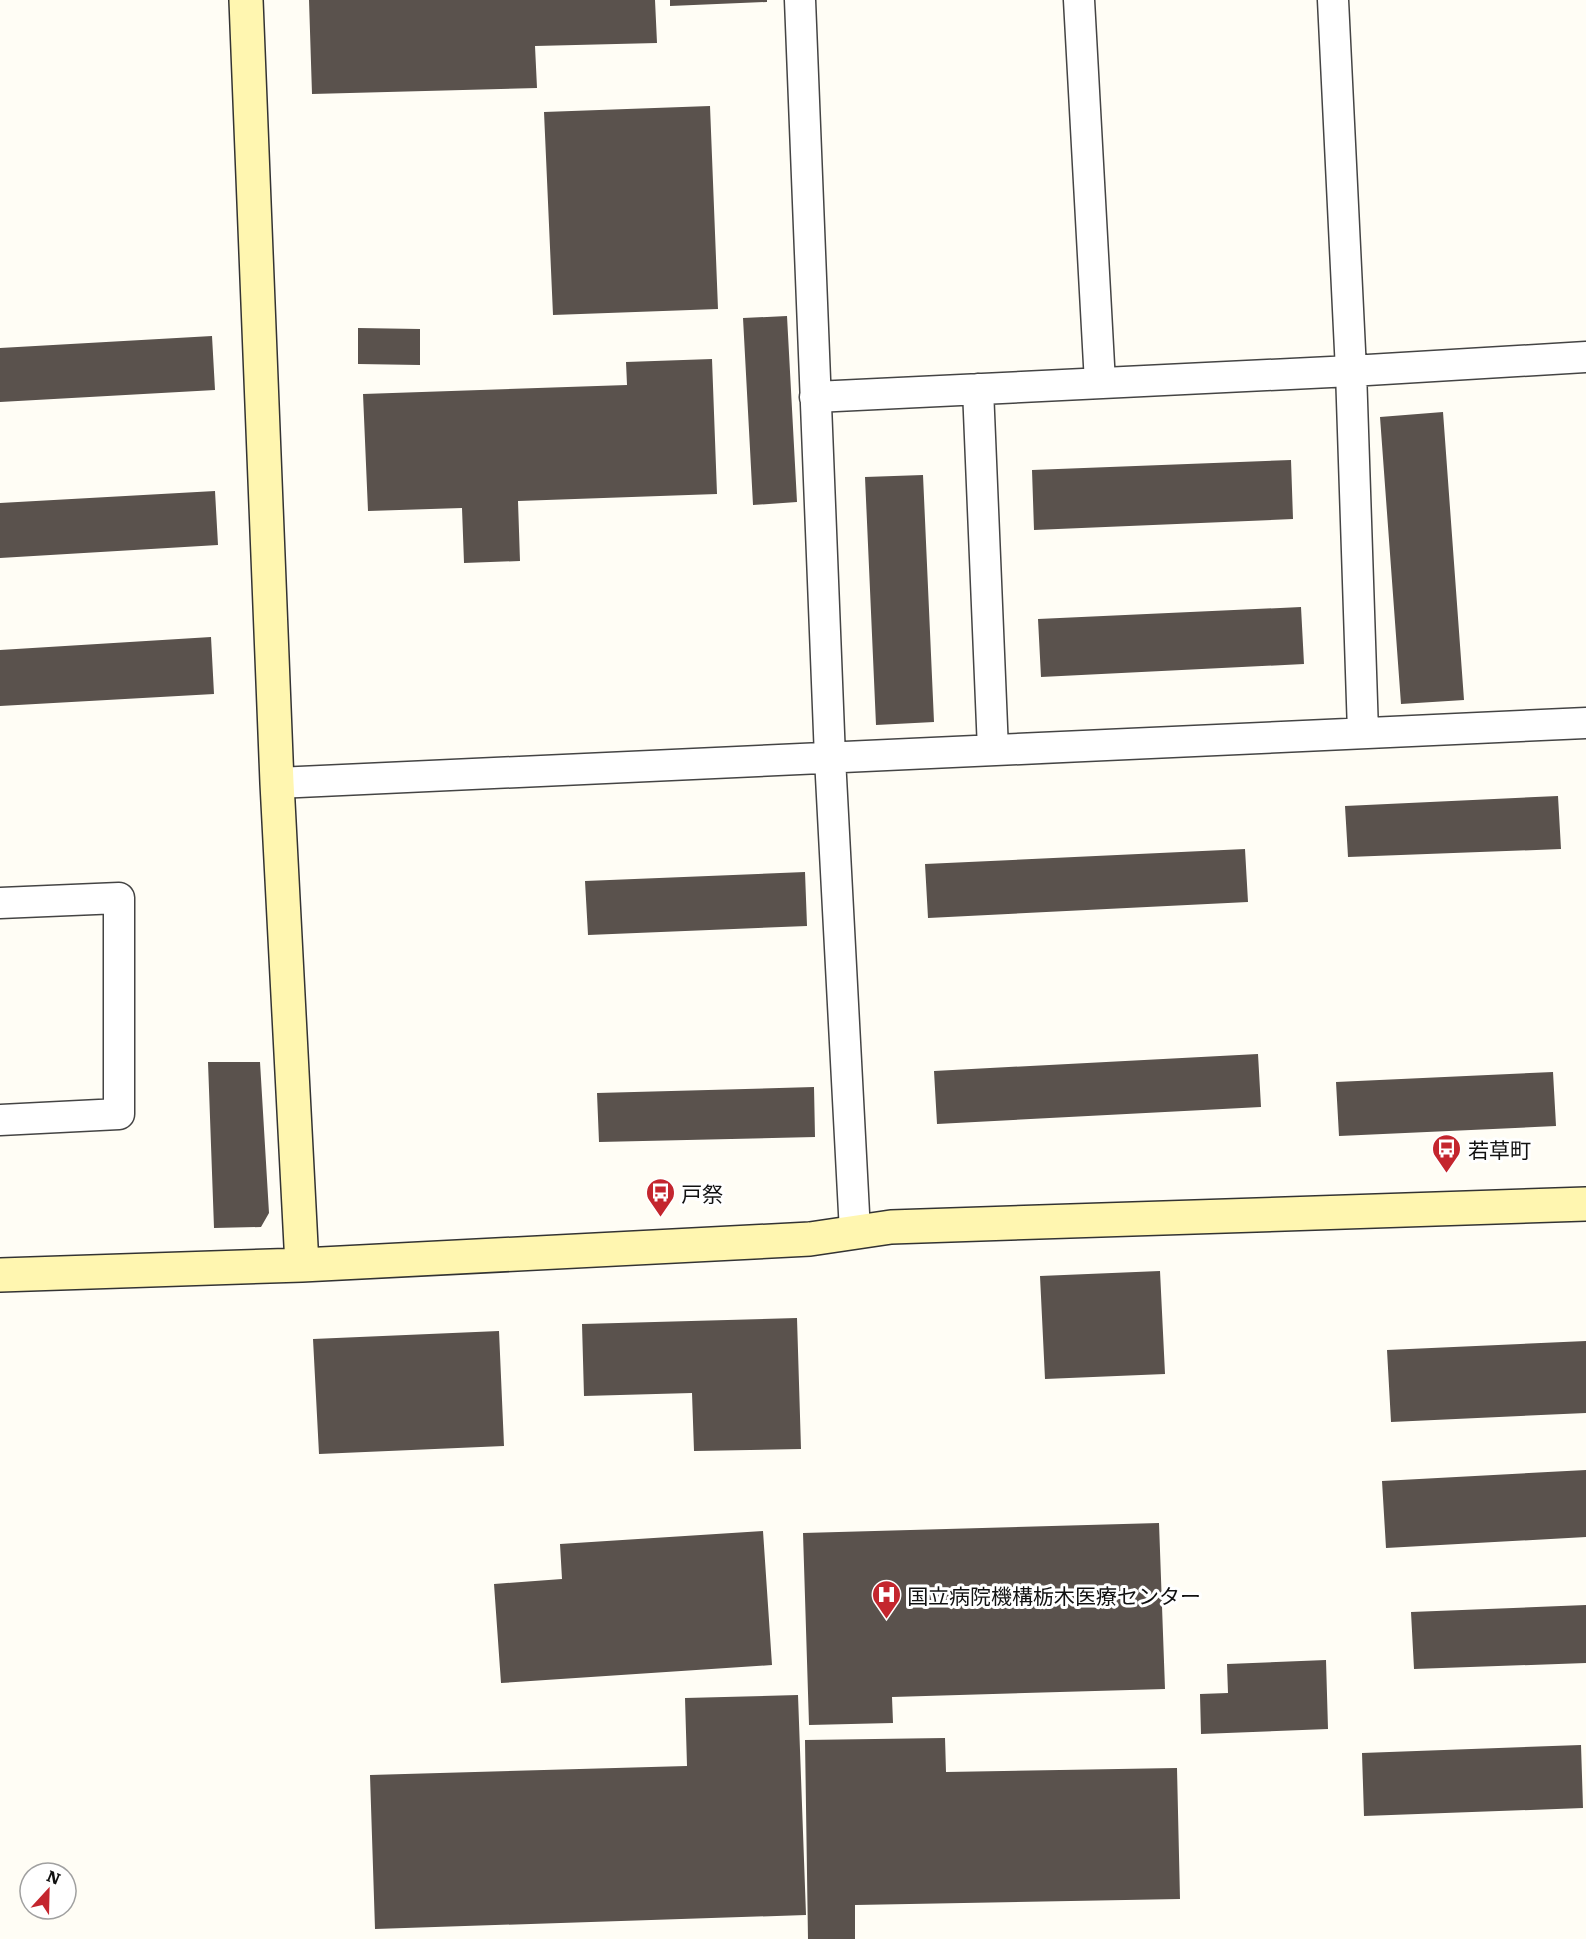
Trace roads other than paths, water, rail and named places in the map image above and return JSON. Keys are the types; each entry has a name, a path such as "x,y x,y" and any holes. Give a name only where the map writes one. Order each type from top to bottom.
{"street":[{"path":"246,0 277,783 302,1264"},
{"path":"800,0 830,758 855,1232"},
{"path":"1079,0 1100,383"},
{"path":"1333,0 1351,371 1363,732"},
{"path":"815,397 1351,371 1586,357"},
{"path":"978,389 993,750"},
{"path":"277,783 1586,723"},
{"path":"0,903 118,898 119,1102 119,1114 0,1120"},
{"path":"0,1275 302,1264 810,1239 891,1227 1586,1204"}],"place":[{"name":"若草町","path":"1447,1174"},
{"name":"戸祭","path":"660,1218"},
{"name":"国立病院機構栃木医療センター","path":"886,1620"}]}
